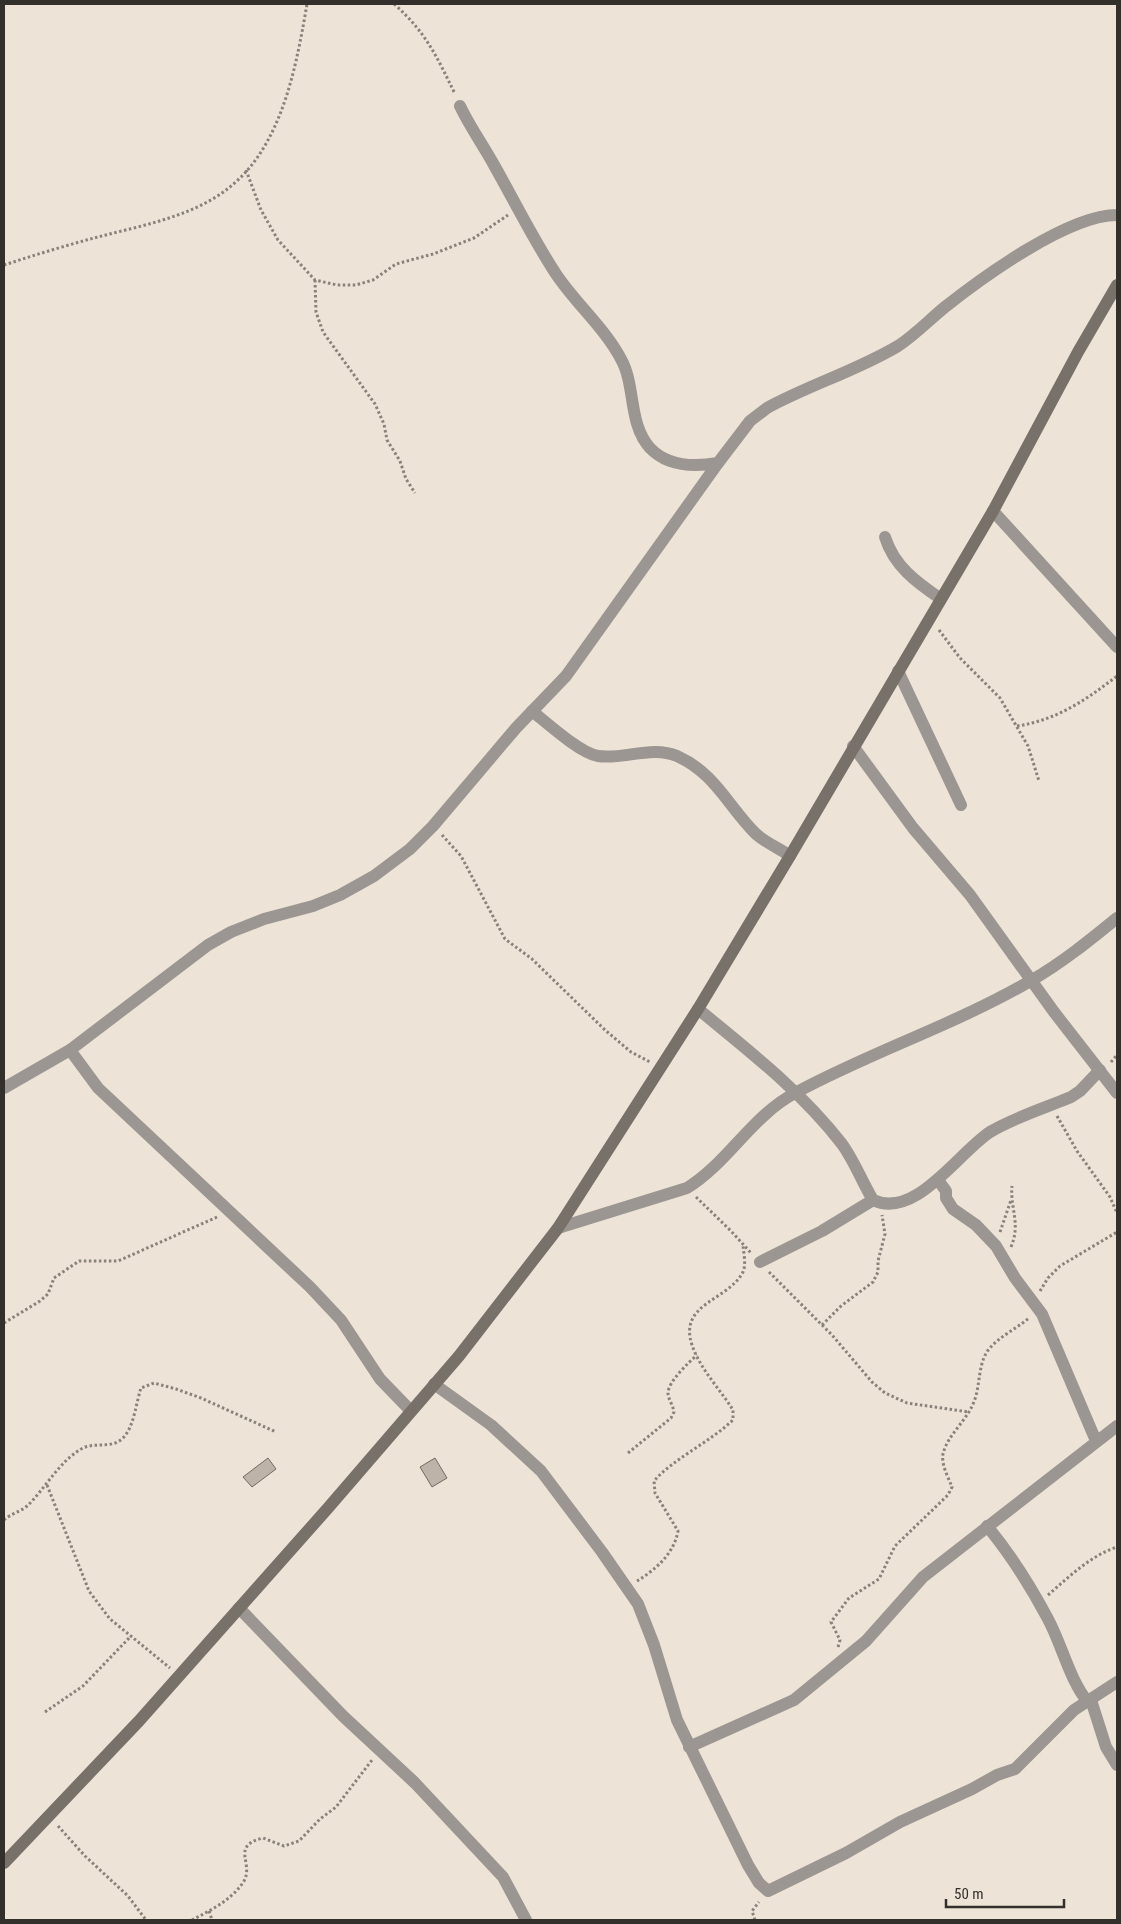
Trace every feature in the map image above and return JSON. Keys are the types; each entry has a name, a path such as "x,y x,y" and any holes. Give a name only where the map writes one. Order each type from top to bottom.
{"street":[{"path":"460,106 474,135 494,165 517,209 558,276 592,317 622,360 627,373 640,434 649,447 670,462 700,466 718,463"},
{"path":"5,1084 70,1050 208,945 231,932 264,919 313,906 340,894 374,876 410,849 433,826 532,711 566,676 750,421 767,408 898,346 977,282 1049,238 1081,222 1105,215 1117,215"},
{"path":"4,1863 139,1721 328,1508 410,1410 459,1356 558,1228 698,1009 790,856 993,511 1078,352 1117,285"},
{"path":"993,511 1117,647"},
{"path":"885,537 890,552 906,573 941,599"},
{"path":"898,670 960,805"},
{"path":"532,711 566,738 597,756 649,753 676,755 709,778 725,795 755,834 790,856"},
{"path":"854,746 913,828 970,895 1072,1037 1117,1093"},
{"path":"558,1228 686,1188 704,1178 758,1122 796,1092 998,999 1059,964 1117,918"},
{"path":"698,1009 748,1048 796,1092 846,1150 877,1202"},
{"path":"70,1050 98,1088 310,1287 341,1320 375,1373 410,1410"},
{"path":"760,1262 877,1202 890,1205 903,1202 938,1180 962,1154 991,1132 1080,1091 1100,1070"},
{"path":"938,1180 946,1191 946,1198 953,1209 976,1225 994,1243 1037,1307 1096,1441"},
{"path":"434,1384 491,1425 531,1460 554,1485 626,1588 645,1621 670,1702 689,1747 748,1864 759,1883 768,1891 846,1853 900,1822 972,1789 997,1775 1014,1769 1034,1751 1061,1721 1117,1682"},
{"path":"689,1747 794,1700 866,1641 922,1576 1117,1426"},
{"path":"988,1526 1039,1603 1068,1660 1076,1684 1090,1701 1106,1747 1117,1765"},
{"path":"239,1608 343,1716 415,1783 503,1876 526,1920"}],"path":[{"path":"4,265 178,215 221,194 246,170 261,152 287,96 307,4"},
{"path":"394,4 412,19 430,42 460,106"},
{"path":"246,170 261,210 278,240 315,280 337,285 356,285 373,280 396,264 433,254 474,238 517,209"},
{"path":"315,280 316,312 323,332 375,404 384,424 387,440 400,461 406,479 415,494"},
{"path":"930,617 960,658 993,689 1028,746 1039,781"},
{"path":"1017,726 1050,719 1065,712 1117,676"},
{"path":"433,826 461,856 505,939 532,959 605,1030 631,1052 660,1068"},
{"path":"1050,1106 1077,1152 1110,1197 1117,1213"},
{"path":"994,1243 1003,1227 1011,1199 1012,1186"},
{"path":"686,1188 731,1231 743,1246 822,1325 862,1371 885,1393 907,1403 969,1412"},
{"path":"1005,1259 1014,1239 1017,1225 1011,1199"},
{"path":"822,1325 841,1306 873,1282 878,1272 878,1261 885,1234 877,1202"},
{"path":"4,1323 40,1301 48,1294 54,1278 79,1261 118,1261 228,1211"},
{"path":"838,1649 840,1640 832,1627 833,1616 849,1598 879,1579 896,1546 948,1494 952,1487 942,1456 945,1447 969,1412 978,1391 983,1362 989,1350 1037,1307 1048,1278 1060,1266 1117,1232"},
{"path":"626,1588 655,1570 677,1537 676,1527 655,1493 654,1481 666,1469 691,1453 733,1420 733,1410 691,1344 690,1328 692,1317 737,1280 744,1268 743,1246"},
{"path":"628,1453 671,1418 674,1412 668,1393 670,1388 676,1377 697,1355"},
{"path":"4,1520 25,1508 47,1486 56,1470 82,1449 93,1444 113,1444 124,1437 142,1388 154,1383 201,1398 276,1432"},
{"path":"47,1486 89,1591 110,1619 178,1675"},
{"path":"1039,1603 1082,1565 1100,1552 1117,1547"},
{"path":"45,1712 83,1686 131,1636"},
{"path":"192,1920 222,1904 244,1881 246,1876 244,1851 248,1844 263,1838 284,1846 298,1841 320,1819 336,1807 365,1772 379,1749"},
{"path":"49,1816 85,1856 128,1896 146,1920"},
{"path":"755,1920 752,1911 768,1891"},
{"path":"209,1911 212,1920"}],"building":[{"path":"268,1458 276,1469 252,1487 243,1477"},
{"path":"435,1458 447,1478 432,1487 420,1467"}]}
